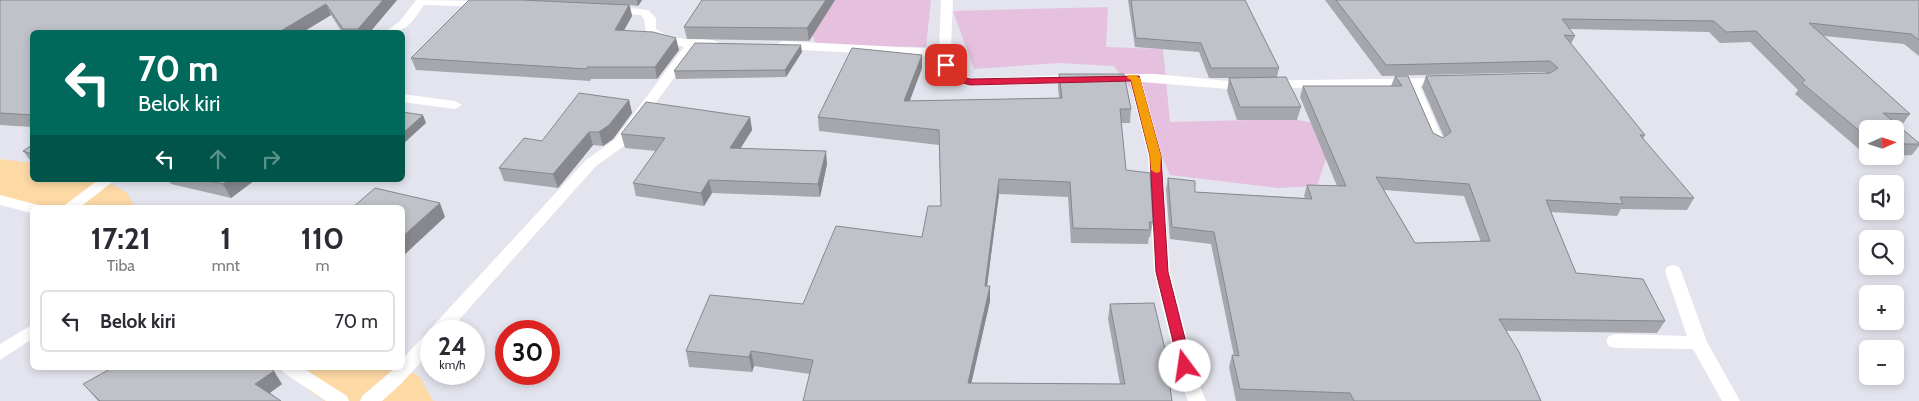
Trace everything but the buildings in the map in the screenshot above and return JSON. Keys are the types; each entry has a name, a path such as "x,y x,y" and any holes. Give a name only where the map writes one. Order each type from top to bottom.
{"street":[{"path":"394,30 404,24 422,0 500,5"},
{"path":"948,0 944,53 946,65 953,77 970,82 1135,78 1228,85 1460,81"},
{"path":"597,10 644,12 650,18 650,30 661,38 682,45 728,44"},
{"path":"449,320 591,163 619,143 692,44"},
{"path":"773,45 944,53"},
{"path":"1135,78 1156,156 1162,272 1190,384 1197,401"},
{"path":"1412,83 1438,144"},
{"path":"405,98 455,105"},
{"path":"73,205 105,182"},
{"path":"0,200 30,207"},
{"path":"1674,271 1698,343 1732,401"},
{"path":"0,353 30,332"},
{"path":"1615,341 1698,343"},
{"path":"405,368 420,352"},
{"path":"293,370 340,401"},
{"path":"370,400 403,370"}],"shaded area":[{"path":"797,0 931,0 926,47 817,46"},
{"path":"1108,7 1106,47 1163,49 1170,122 1294,119 1322,125 1333,137 1317,186 1278,188 1170,175 1134,94 1114,66 1059,63 974,69 953,11"}],"waterway":[{"path":"0,181 66,188 96,205"},
{"path":"342,370 390,401"}],"slow traffic":[{"path":"1132,78 1135,78 1156,156 1156,170"}],"route":[{"path":"946,65 953,77 970,82 1135,78 1156,156 1157,212 1162,272 1185,366"}]}
